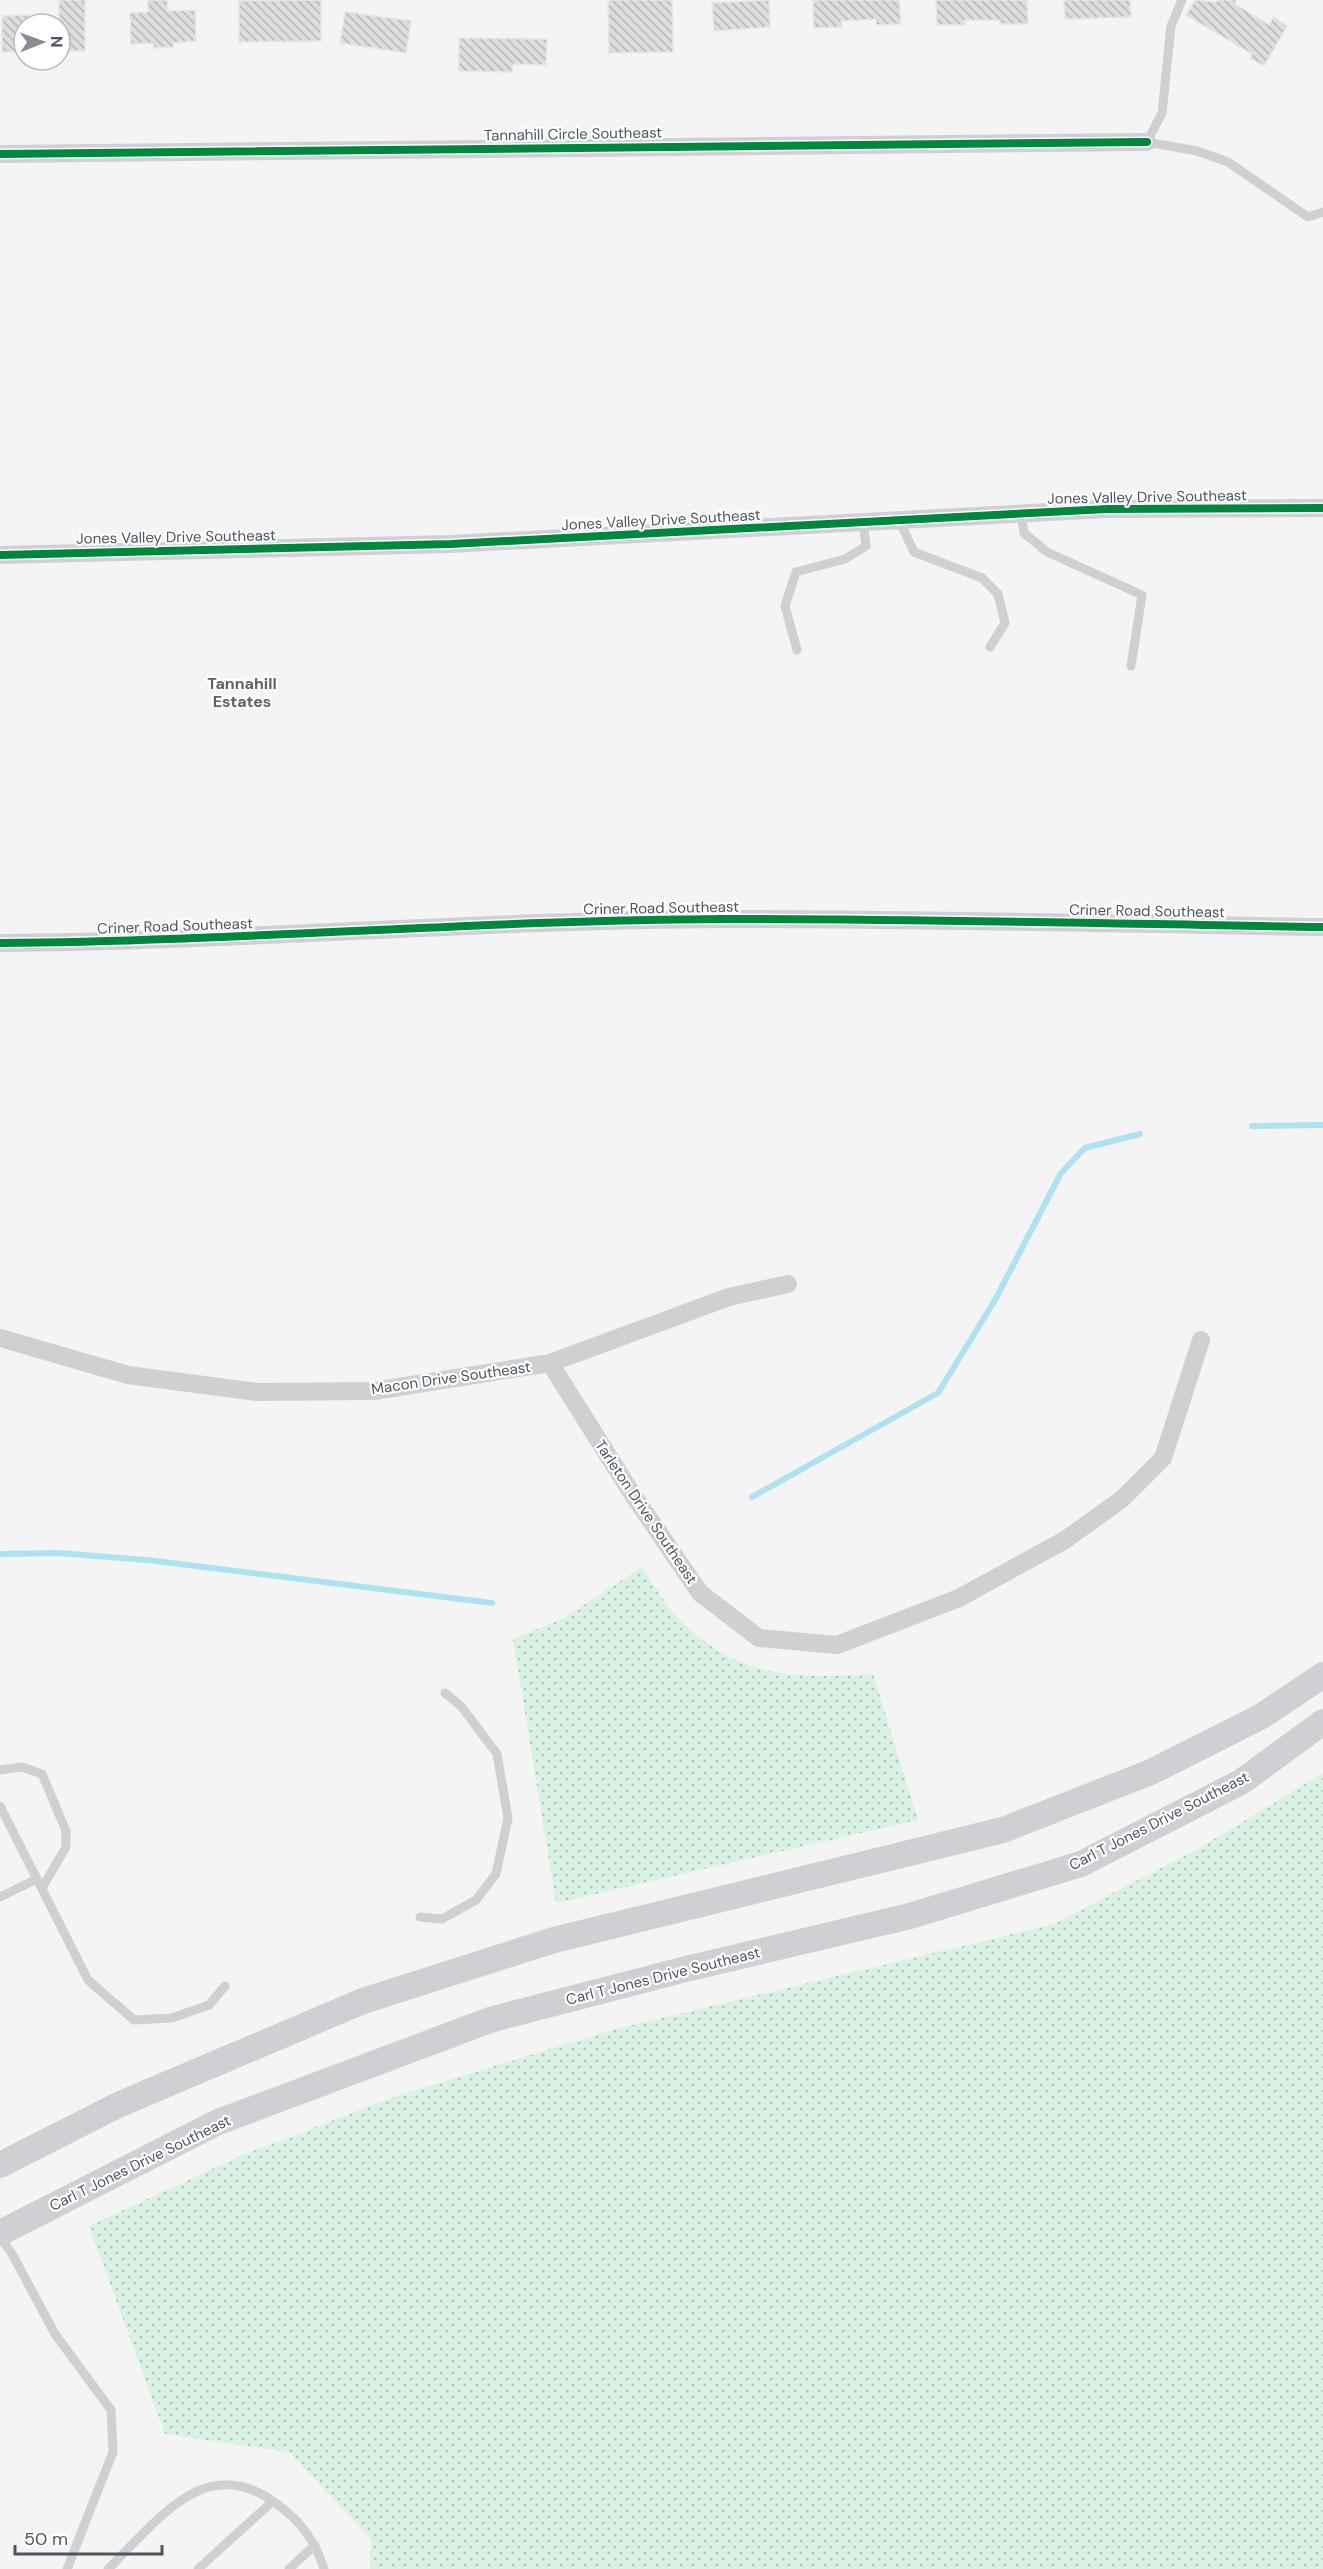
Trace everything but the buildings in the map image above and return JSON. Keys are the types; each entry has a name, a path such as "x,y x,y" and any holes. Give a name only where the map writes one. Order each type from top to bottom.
{"main road":[{"path":"0,2165 118,2105 363,2001 554,1940 1003,1830 1151,1772 1263,1716 1323,1675"},
{"name":"Carl T Jones Drive Southeast","path":"0,2233 218,2122 493,2019 686,1969 910,1916 1081,1864 1241,1782 1323,1722"}],"street":[{"name":"Tannahill Circle Southeast","path":"0,154 1147,142"},
{"name":"Jones Valley Drive Southeast","path":"0,555 451,544 1107,509 1323,508"},
{"name":"Criner Road Southeast","path":"0,943 142,942 445,927 723,919 1323,927"},
{"name":"Macon Drive Southeast","path":"0,1338 128,1375 257,1392 374,1390 550,1363 729,1297 788,1284"},
{"name":"Tarleton Drive Southeast","path":"550,1363 631,1492 700,1593 759,1638 837,1645 959,1598 1065,1540 1122,1499 1163,1458 1201,1340"}],"lane":[{"path":"1182,0 1171,26 1162,113 1147,142 1197,151 1227,162 1308,217 1323,212"},
{"path":"1021,514 1024,533 1047,552 1143,595 1131,666"},
{"path":"899,520 914,552 982,578 998,594 1005,623 990,647"},
{"path":"797,650 785,606 796,572 845,559 867,546 863,522"},
{"path":"420,1917 442,1919 476,1900 496,1874 508,1818 497,1754 461,1706 446,1693"},
{"path":"0,1770 21,1767 42,1774 66,1831 66,1847 39,1883 0,1897"},
{"path":"0,1806 88,1980 134,2020 172,2018 209,2005 225,1986"},
{"path":"0,2238 11,2252 55,2334 111,2410 113,2452 67,2569"},
{"path":"108,2569 183,2497 220,2483 258,2489 295,2516 315,2545 324,2569"},
{"path":"198,2569 273,2501"},
{"path":"289,2569 315,2545"}],"green space":[{"path":"642,1567 679,1619 724,1654 769,1671 818,1676 873,1674 918,1820 556,1903 513,1639 564,1618"},
{"path":"1323,1773 1323,2569 370,2569 371,2539 289,2452 165,2434 89,2226 238,2157 394,2097 612,2030 1054,1924 1203,1846"}],"waterway":[{"path":"1252,1126 1323,1125"},
{"path":"752,1497 938,1393 995,1300 1061,1173 1085,1148 1140,1134"},
{"path":"0,1554 58,1553 147,1560 492,1603"}],"cycle path":[{"path":"0,154 1147,142"},
{"path":"0,555 451,544 1107,509 1323,508"},
{"path":"0,943 181,939 634,920 949,921 1323,927"}],"district":[{"name":"Tannahill Estates","path":"242,692"}]}
